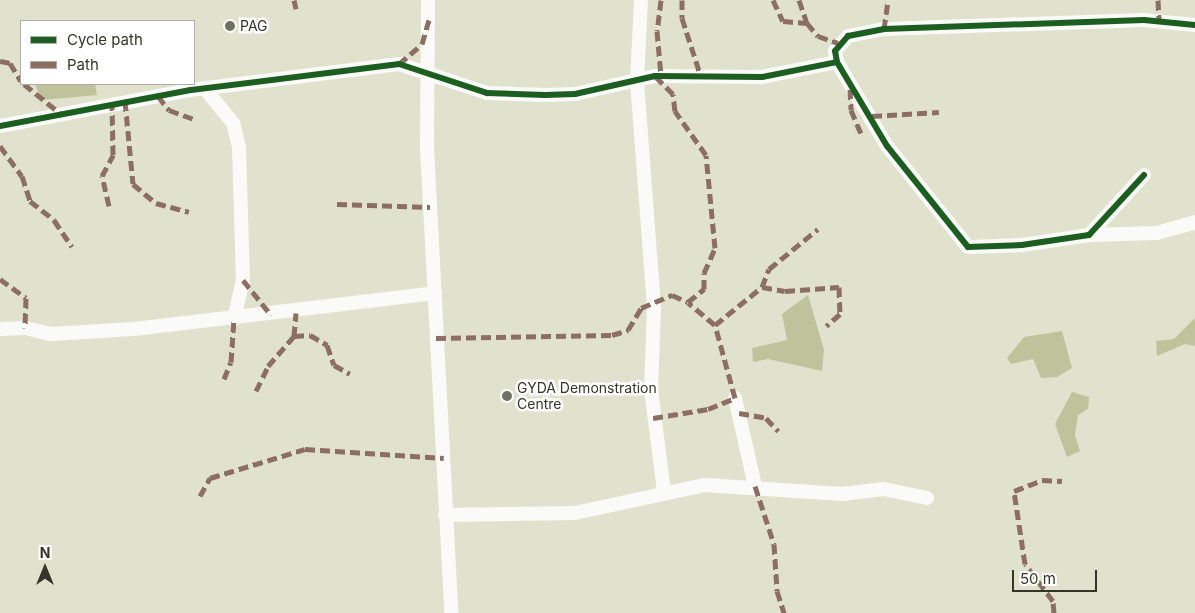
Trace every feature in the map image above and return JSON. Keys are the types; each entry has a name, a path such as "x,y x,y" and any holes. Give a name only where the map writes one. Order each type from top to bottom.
{"street":[{"path":"428,0 428,73 435,293 451,613"},
{"path":"641,0 637,81 654,306 651,390 664,491"},
{"path":"1195,25 1144,20 884,29 842,39 836,51 837,62 887,146 962,243 984,249 1089,235 1157,233 1195,222"},
{"path":"0,126 205,89 399,64 428,73 449,84 518,94 575,94 655,76 762,77 837,62"},
{"path":"205,89 233,122 239,147 243,280 234,319"},
{"path":"1089,235 1144,175"},
{"path":"0,329 25,328 52,334 234,319 435,293"},
{"path":"735,398 755,486"},
{"path":"445,515 575,513 627,504 664,491 704,485 755,486 842,494 884,489 927,498"}],"green space":[{"path":"35,85 95,85 97,95 42,100"},
{"path":"808,295 824,350 822,371 768,359 753,362 752,348 787,340 782,314"},
{"path":"1195,318 1195,346 1185,344 1157,356 1156,341 1174,339"},
{"path":"1062,331 1072,368 1057,377 1041,378 1033,359 1011,364 1007,358 1024,337"},
{"path":"1072,392 1089,397 1088,409 1078,415 1075,435 1080,451 1067,457 1055,424"}],"marked path":[{"path":"294,0 296,9"},
{"path":"661,0 657,31 661,76"},
{"path":"682,0 682,18 701,77"},
{"path":"773,0 783,21 807,23"},
{"path":"799,0 807,23 818,36 838,43"},
{"path":"884,29 888,0"},
{"path":"1158,0 1159,21"},
{"path":"399,64 422,44 430,16"},
{"path":"0,61 10,63 20,79"},
{"path":"436,338 612,335 628,330 641,308 672,295 688,302 704,289 704,273 715,248 706,155 675,111 673,94 655,76"},
{"path":"25,85 61,114"},
{"path":"850,89 851,110 862,136"},
{"path":"158,96 169,110 197,120"},
{"path":"125,101 133,184 156,203 189,212"},
{"path":"109,206 102,176 113,155 112,104"},
{"path":"872,116 939,112"},
{"path":"0,146 22,176 30,201 54,220 72,247"},
{"path":"337,204 430,207"},
{"path":"762,287 769,269 818,229"},
{"path":"0,279 26,298 25,328"},
{"path":"243,280 271,315"},
{"path":"715,325 762,287 785,291 839,287 840,314 826,326"},
{"path":"653,418 708,409 735,398 715,325 688,302"},
{"path":"256,391 268,366 294,336 296,313"},
{"path":"224,379 231,362 234,319"},
{"path":"294,336 310,335 327,345 334,365 350,374"},
{"path":"739,413 766,418 778,431"},
{"path":"200,496 210,478 305,449 444,458"},
{"path":"1054,613 1053,601 1025,564 1014,491 1042,480 1062,481"},
{"path":"755,486 774,544 777,591 784,613"}],"cycle path":[{"path":"1144,175 1089,235 1022,245 968,247 887,146 837,62 835,51 848,36 884,29 1144,20 1195,25"},
{"path":"0,126 191,90 399,64 487,93 545,95 575,94 655,76 762,77 837,62"}],"place":[{"name":"PAG","path":"230,26"},
{"name":"GYDA Demonstration Centre","path":"507,396"}]}
